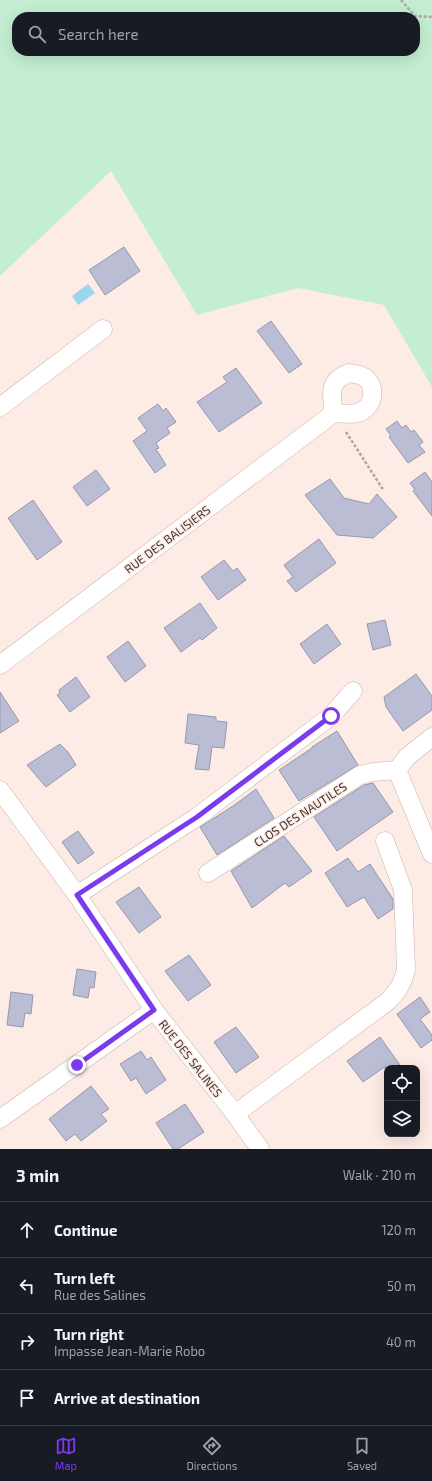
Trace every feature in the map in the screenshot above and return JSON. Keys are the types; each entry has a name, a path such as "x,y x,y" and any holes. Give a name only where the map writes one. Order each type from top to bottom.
{"street":[{"path":"0,407 103,329"},
{"name":"RUE DES BALISIERS","path":"0,666 334,413"},
{"path":"77,895 197,817 331,716 353,691"},
{"path":"432,737 407,757 397,770 432,854"},
{"name":"CLOS DES NAUTILES","path":"208,873 360,775 382,770 397,770"},
{"name":"RUE DES SALINES","path":"0,790 77,895 154,1010 235,1114 260,1149"},
{"path":"235,1114 387,1002 396,994 403,983 406,970 403,890 385,841"},
{"path":"0,1119 154,1010"}],"path":[{"path":"401,0 412,12"},
{"path":"420,16 432,17"},
{"path":"334,413 384,491"}],"green space":[{"path":"0,0 432,0 432,387 384,305 298,288 197,315 111,171 0,276"}],"water":[{"path":"88,284 95,293 78,305 72,296"}],"building":[{"path":"124,247 140,271 105,295 89,270"},
{"path":"271,321 302,364 289,373 257,331"},
{"path":"236,368 262,403 219,432 197,402 227,382 223,377"},
{"path":"158,404 163,411 166,408 176,422 167,428 170,433 156,443 159,448 156,449 166,465 155,473 133,441 147,431 138,418"},
{"path":"397,421 402,428 406,425 411,432 414,430 423,442 419,445 425,452 408,463 389,437 391,436 386,429"},
{"path":"96,470 110,489 87,506 73,487"},
{"path":"425,472 432,482 432,516 413,491 415,490 410,483"},
{"path":"330,479 344,498 369,504 377,494 397,517 373,538 337,535 305,495"},
{"path":"33,500 62,542 37,560 8,518"},
{"path":"319,539 336,563 296,592 287,581 293,577 284,565"},
{"path":"224,560 233,571 237,568 246,580 218,600 201,577"},
{"path":"200,603 217,628 202,640 200,638 181,652 164,628"},
{"path":"385,620 391,645 373,650 367,624"},
{"path":"327,624 341,644 314,664 300,644"},
{"path":"128,641 146,666 125,682 107,657"},
{"path":"416,674 432,696 432,710 403,731 386,707 384,697"},
{"path":"76,677 90,697 70,712 57,695 60,693 59,690"},
{"path":"0,692 19,721 0,733"},
{"path":"188,714 216,717 216,721 227,722 224,748 212,747 209,770 195,769 199,745 185,743"},
{"path":"337,731 358,765 299,801 279,770"},
{"path":"60,744 68,752 76,765 46,787 27,765"},
{"path":"373,783 393,812 337,851 314,817 364,785"},
{"path":"256,789 274,818 217,855 200,827"},
{"path":"78,831 94,853 78,864 62,842"},
{"path":"284,836 312,871 289,887 285,883 252,908 231,871"},
{"path":"348,858 358,872 370,864 393,899 393,909 378,919 364,897 347,907 325,873"},
{"path":"139,887 161,917 139,933 116,902"},
{"path":"189,955 211,985 188,1001 165,971"},
{"path":"77,969 96,972 94,988 90,987 88,998 73,995"},
{"path":"11,992 33,995 31,1014 25,1013 23,1027 7,1025"},
{"path":"420,997 430,1012 420,1019 432,1035 432,1040 421,1048 397,1014"},
{"path":"236,1027 259,1057 236,1073 214,1042"},
{"path":"380,1037 400,1065 384,1065 384,1068 363,1082 347,1061"},
{"path":"141,1051 147,1060 151,1057 166,1080 146,1094 136,1078 131,1081 120,1064"},
{"path":"91,1086 109,1109 101,1114 107,1121 81,1141 75,1134 66,1141 49,1119"},
{"path":"185,1104 204,1132 178,1149 173,1149 156,1123"}],"route":[{"path":"77,1065 154,1010 77,895 197,817 331,716"}]}
